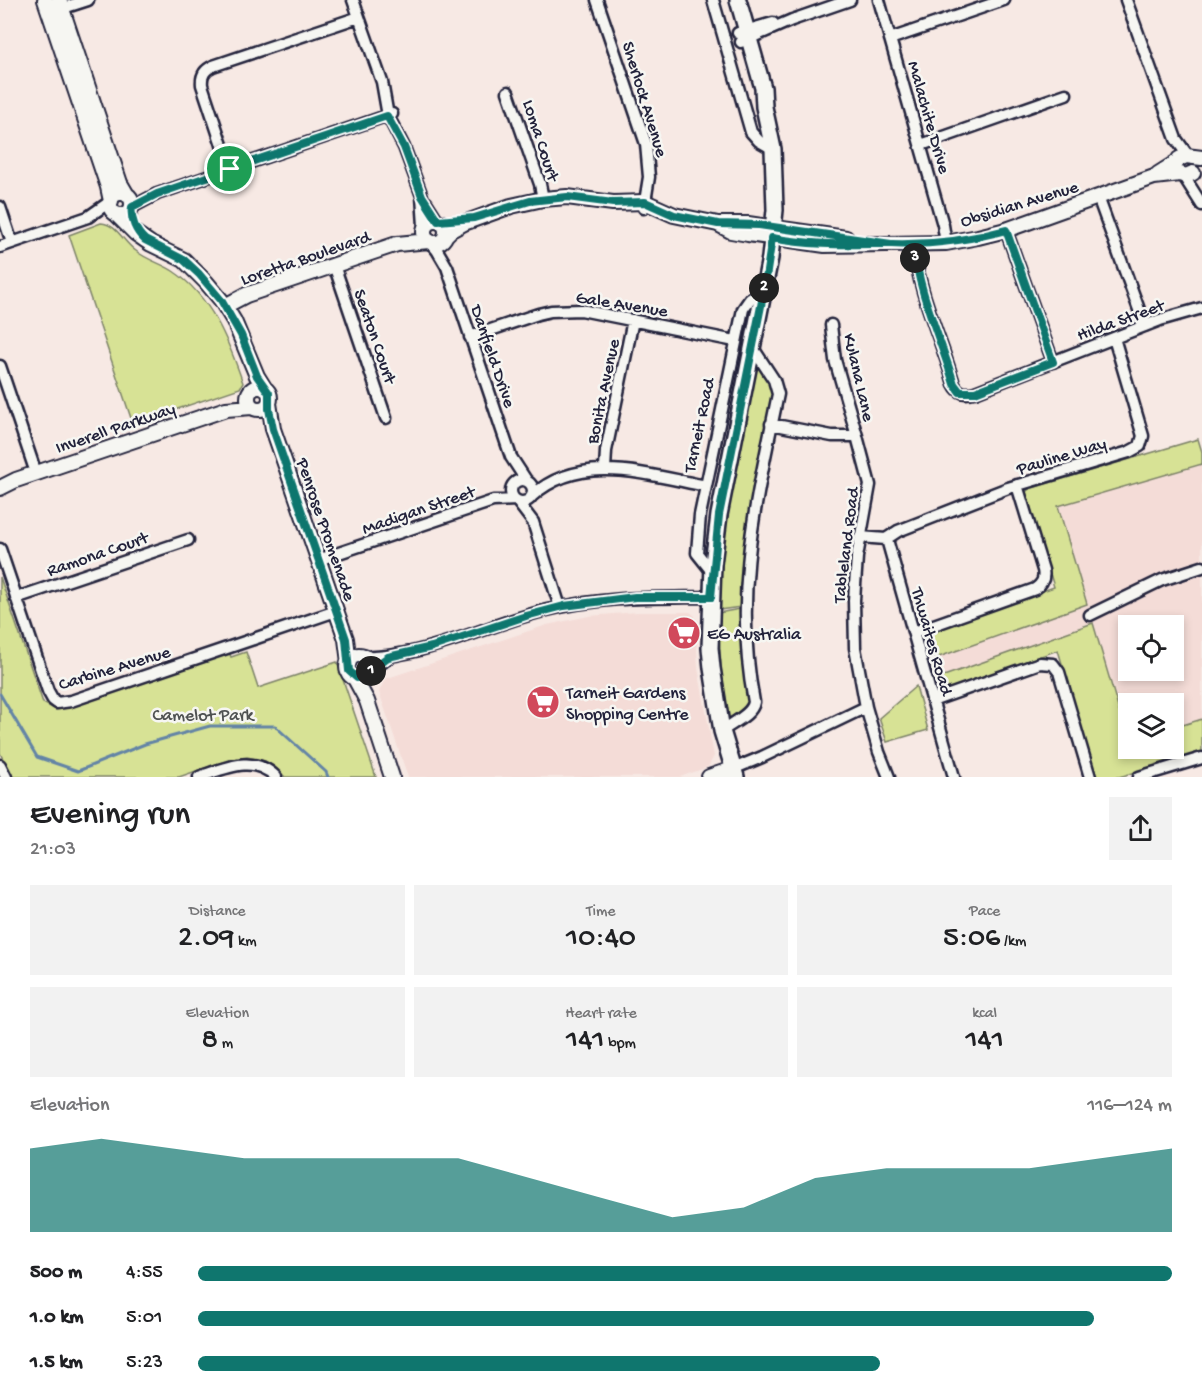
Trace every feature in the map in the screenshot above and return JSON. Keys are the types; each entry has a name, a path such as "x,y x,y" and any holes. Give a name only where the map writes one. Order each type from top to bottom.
{"main road":[{"name":"Tarneit Road","path":"729,0 744,36"},
{"name":"Tarneit Road","path":"734,775 722,731 714,683 710,648 711,597 719,515 764,291 773,233 773,149 764,107 756,94 738,0"}],"street":[{"path":"54,6 88,0"},
{"path":"354,0 382,82 391,99 390,115 402,129 404,147 422,196 445,226 445,237"},
{"name":"Sherlock Avenue","path":"597,0 646,144 650,177 645,205"},
{"path":"713,0 751,132 759,141 773,149"},
{"path":"744,36 771,23 792,20 850,0"},
{"name":"Malachite Drive","path":"879,0 944,225 946,243"},
{"path":"891,39 989,2 1004,0"},
{"path":"1126,0 1176,139 1189,165 1200,200"},
{"path":"54,6 120,183 130,202 131,218 141,237"},
{"path":"54,6 114,208 129,229 151,244 184,260 206,282 225,306 241,335 265,389"},
{"path":"230,169 202,85 201,79 204,72 213,66 359,17"},
{"name":"Loma Court","path":"508,92 543,199"},
{"path":"921,145 1066,94"},
{"path":"130,202 390,115"},
{"name":"Obsidian Avenue","path":"773,233 825,245 946,243 1006,230 1189,165"},
{"path":"114,208 118,194 130,202"},
{"path":"422,196 424,235 429,242 438,243 456,227 474,218 543,199 576,197 613,203 625,210 645,205 660,217 674,215 718,224 731,231 773,233"},
{"path":"1098,197 1145,326"},
{"path":"0,246 114,208 127,214 130,202"},
{"path":"0,207 12,243"},
{"path":"424,227 430,221 474,218"},
{"name":"Loretta Boulevard","path":"225,306 246,295 397,244 424,227"},
{"path":"1006,230 1053,362"},
{"name":"Danfield Drive","path":"445,237 447,267"},
{"name":"Loretta Boulevard","path":"397,244 429,242"},
{"name":"Danfield Drive","path":"429,242 437,250 447,267 511,457 526,480"},
{"name":"Hilda Street","path":"914,245 916,264 929,310 954,384 960,392 975,392 1145,326 1202,308"},
{"name":"Seaton Court","path":"334,265 386,418"},
{"name":"Tarneit Road","path":"713,573 699,558 696,548 706,486 735,341 745,304 764,291"},
{"name":"Gale Avenue","path":"470,337 551,311 581,310 735,341"},
{"name":"Bonita Avenue","path":"605,469 606,451 633,320"},
{"name":"Kulana Lane","path":"831,325 835,360 856,436"},
{"name":"Pauline Way","path":"886,539 898,531 1017,485 1129,452 1140,446 1143,436 1114,338"},
{"path":"722,731 753,707 746,632 746,581 751,525 778,394 776,384 753,348"},
{"path":"251,401 252,364"},
{"path":"0,366 36,473"},
{"path":"251,401 258,387 265,389"},
{"name":"Penrose Promenade","path":"265,389 269,393 273,429 346,639 349,662"},
{"path":"251,401 265,408 269,403"},
{"name":"Penrose Promenade","path":"251,401 273,429"},
{"name":"Inverell Parkway","path":"0,488 36,473 251,401"},
{"path":"771,424 832,435 856,436"},
{"name":"Tableland Road","path":"856,436 870,485 855,576 854,616 858,668 866,707 889,777"},
{"name":"Danfield Drive","path":"511,457 512,486"},
{"path":"533,522 512,494 512,486 517,481 552,481 578,473 605,469 635,472 706,486"},
{"name":"Inverell Parkway","path":"0,481 16,480"},
{"path":"526,480 533,487 533,522 560,607"},
{"path":"517,501 526,502 552,481"},
{"path":"914,632 1035,589 1040,585 1044,575 1043,570 1017,485"},
{"name":"Madigan Street","path":"493,501 512,486"},
{"name":"Madigan Street","path":"318,560 493,501 517,501"},
{"path":"860,537 886,539"},
{"name":"Thwaites Road","path":"886,539 954,777"},
{"name":"Ramona Court","path":"16,598 188,540"},
{"name":"Carbine Avenue","path":"0,549 48,692 54,701 60,703 226,650 336,611"},
{"path":"1090,615 1162,580 1202,567"},
{"path":"392,777 367,701 349,671 349,662 355,656 388,657 432,647 560,607 611,598 711,597"},
{"name":"Penrose Promenade","path":"346,639 365,656"},
{"path":"365,656 370,662 367,701"},
{"path":"354,677 363,678 388,657"},
{"path":"932,701 1040,663 1053,664 1059,672 1090,777"},
{"path":"709,777 734,775 778,755 804,737 866,707"},
{"path":"1139,777 1202,758"},
{"path":"200,777 244,764 257,765 276,777"},
{"path":"0,765 6,777"}],"shaded area":[{"path":"1202,464 1202,719 1184,725 1184,693 1118,693 1118,711 1092,623 941,677 936,658 1087,604 1058,506"},
{"name":"Tarneit Gardens Shopping Centre","path":"637,612 690,612 695,616 698,668 714,756 708,767 680,777 408,777 379,692 385,679 547,625 589,616"}],"green space":[{"path":"101,223 116,230 140,254 173,271 198,293 225,336 243,383 240,388 133,424 69,235"},
{"path":"761,368 772,384 774,394 741,607 717,610 722,549 731,489 755,369"},
{"path":"1198,439 1202,452 1202,464 1058,506 1087,604 936,658 929,636 932,630 1054,587 1026,492 1029,489"},
{"name":"Camelot Park","path":"0,577 43,703 56,710 229,652 231,657 246,652 258,688 337,662 376,777 285,777 265,761 247,757 228,760 179,777 12,777 0,753"},
{"path":"740,609 750,702 746,709 729,720 721,668 718,613"},
{"path":"1093,623 1118,707 1118,759 1181,759 1119,777 1095,777 1058,650 949,689 944,687 941,677"},
{"path":"916,686 928,730 887,742 879,718"},
{"path":"1202,719 1202,753 1184,758 1184,725"}],"waterway":[{"path":"0,694 37,757 78,771 145,744 210,726 275,726 326,772 328,777"}],"place":[{"name":"EG Australia","path":"684,633"},
{"name":"Tarneit Gardens Shopping Centre","path":"543,702"}],"route":[{"path":"230,169 157,194 132,207 131,218 141,237 179,256 199,274 221,300 238,328 257,376 269,393 273,429 346,639 349,671 357,678 367,676 374,667 388,657 432,647 544,610 611,598 711,597 719,515 764,291 772,238 841,246 891,244 927,244 962,241 1006,230 1053,362 975,392 968,394 960,392 954,384 929,310 916,264 914,245 891,244 818,235 759,225 718,224 674,215 645,202 613,203 589,198 558,197 530,201 474,218 438,221 422,196 404,147 387,116 230,169"}]}
